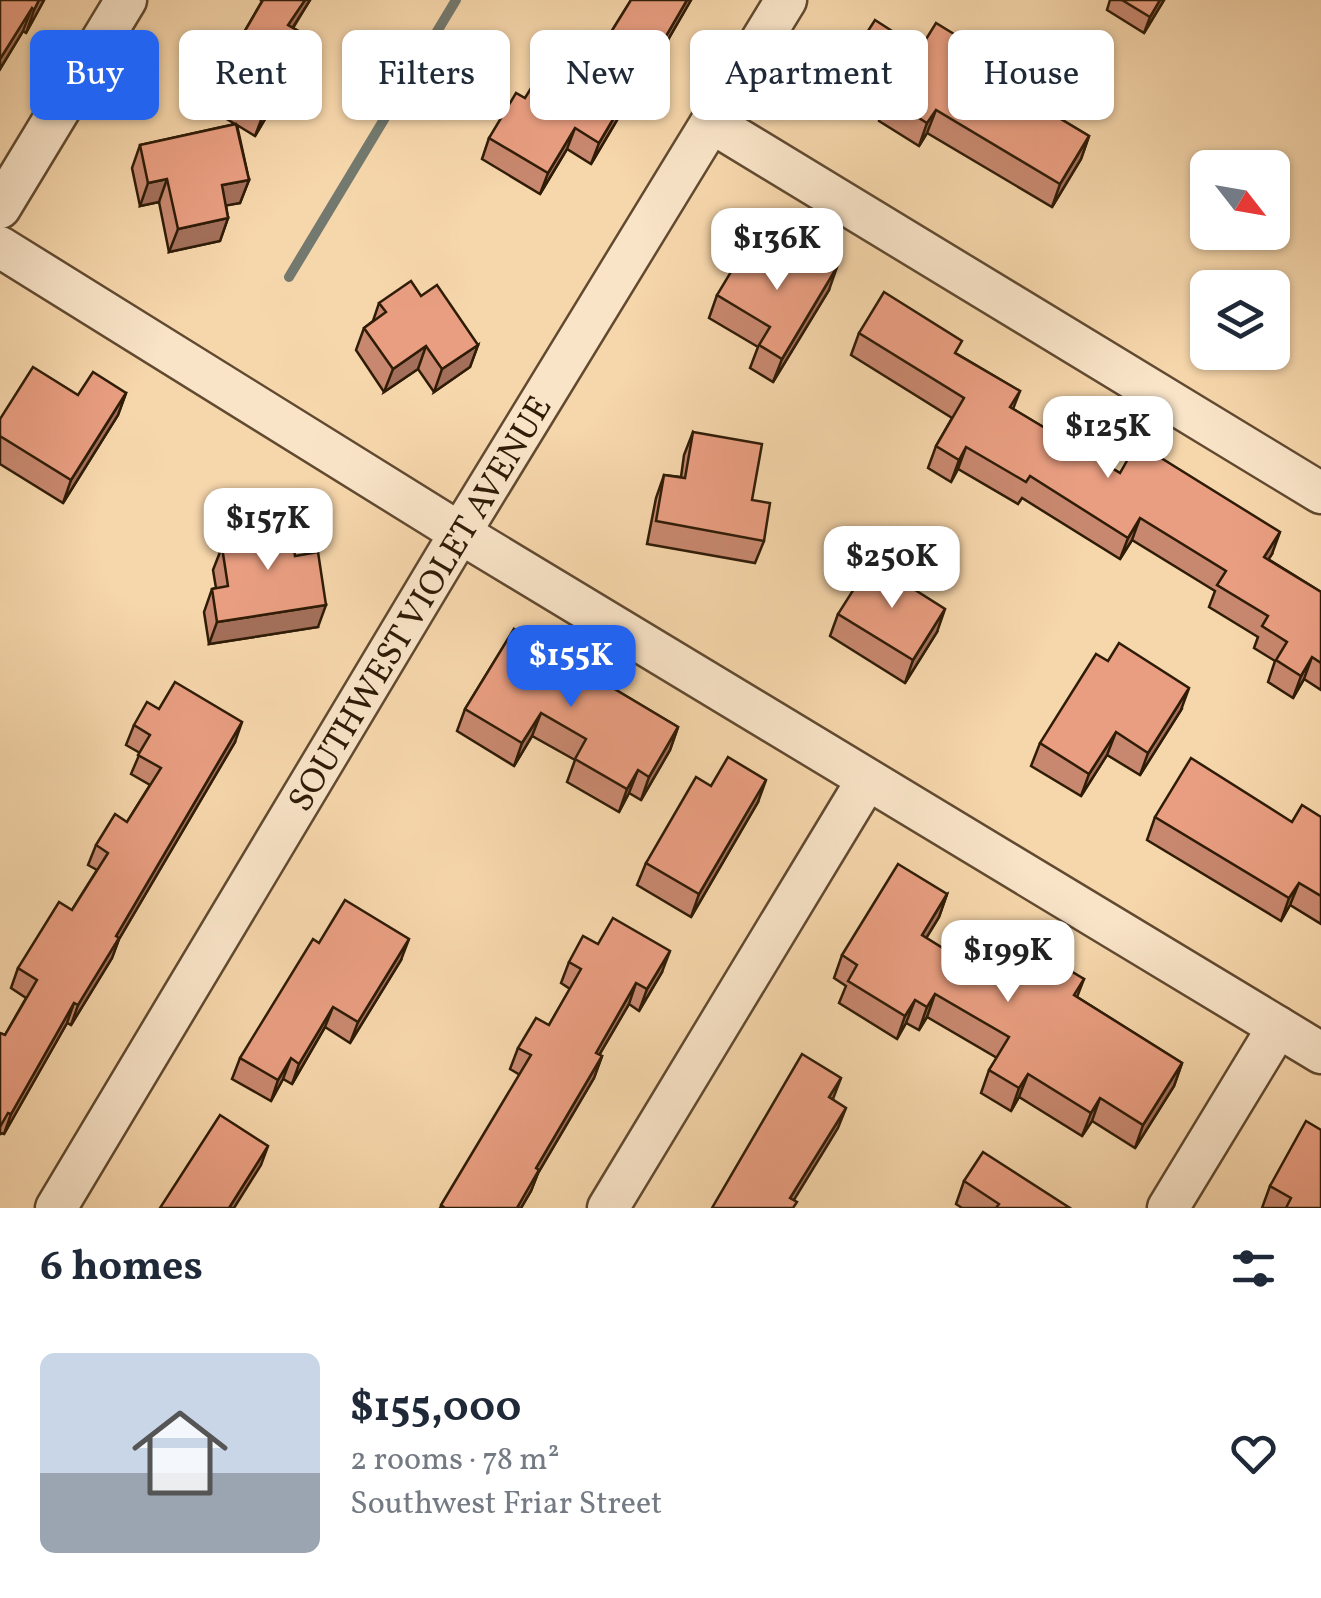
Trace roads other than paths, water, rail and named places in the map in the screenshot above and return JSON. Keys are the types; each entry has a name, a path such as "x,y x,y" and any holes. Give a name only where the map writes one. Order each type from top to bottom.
{"street":[{"path":"0,208 126,0"},
{"name":"SOUTHWEST VIOLET AVENUE","path":"56,1208 460,533 786,0"},
{"path":"712,123 1321,493"},
{"path":"0,247 460,533 1321,1054"},
{"path":"608,1208 867,780"},
{"path":"1168,1208 1278,1027"}],"waterway":[{"path":"289,277 456,0"}]}
